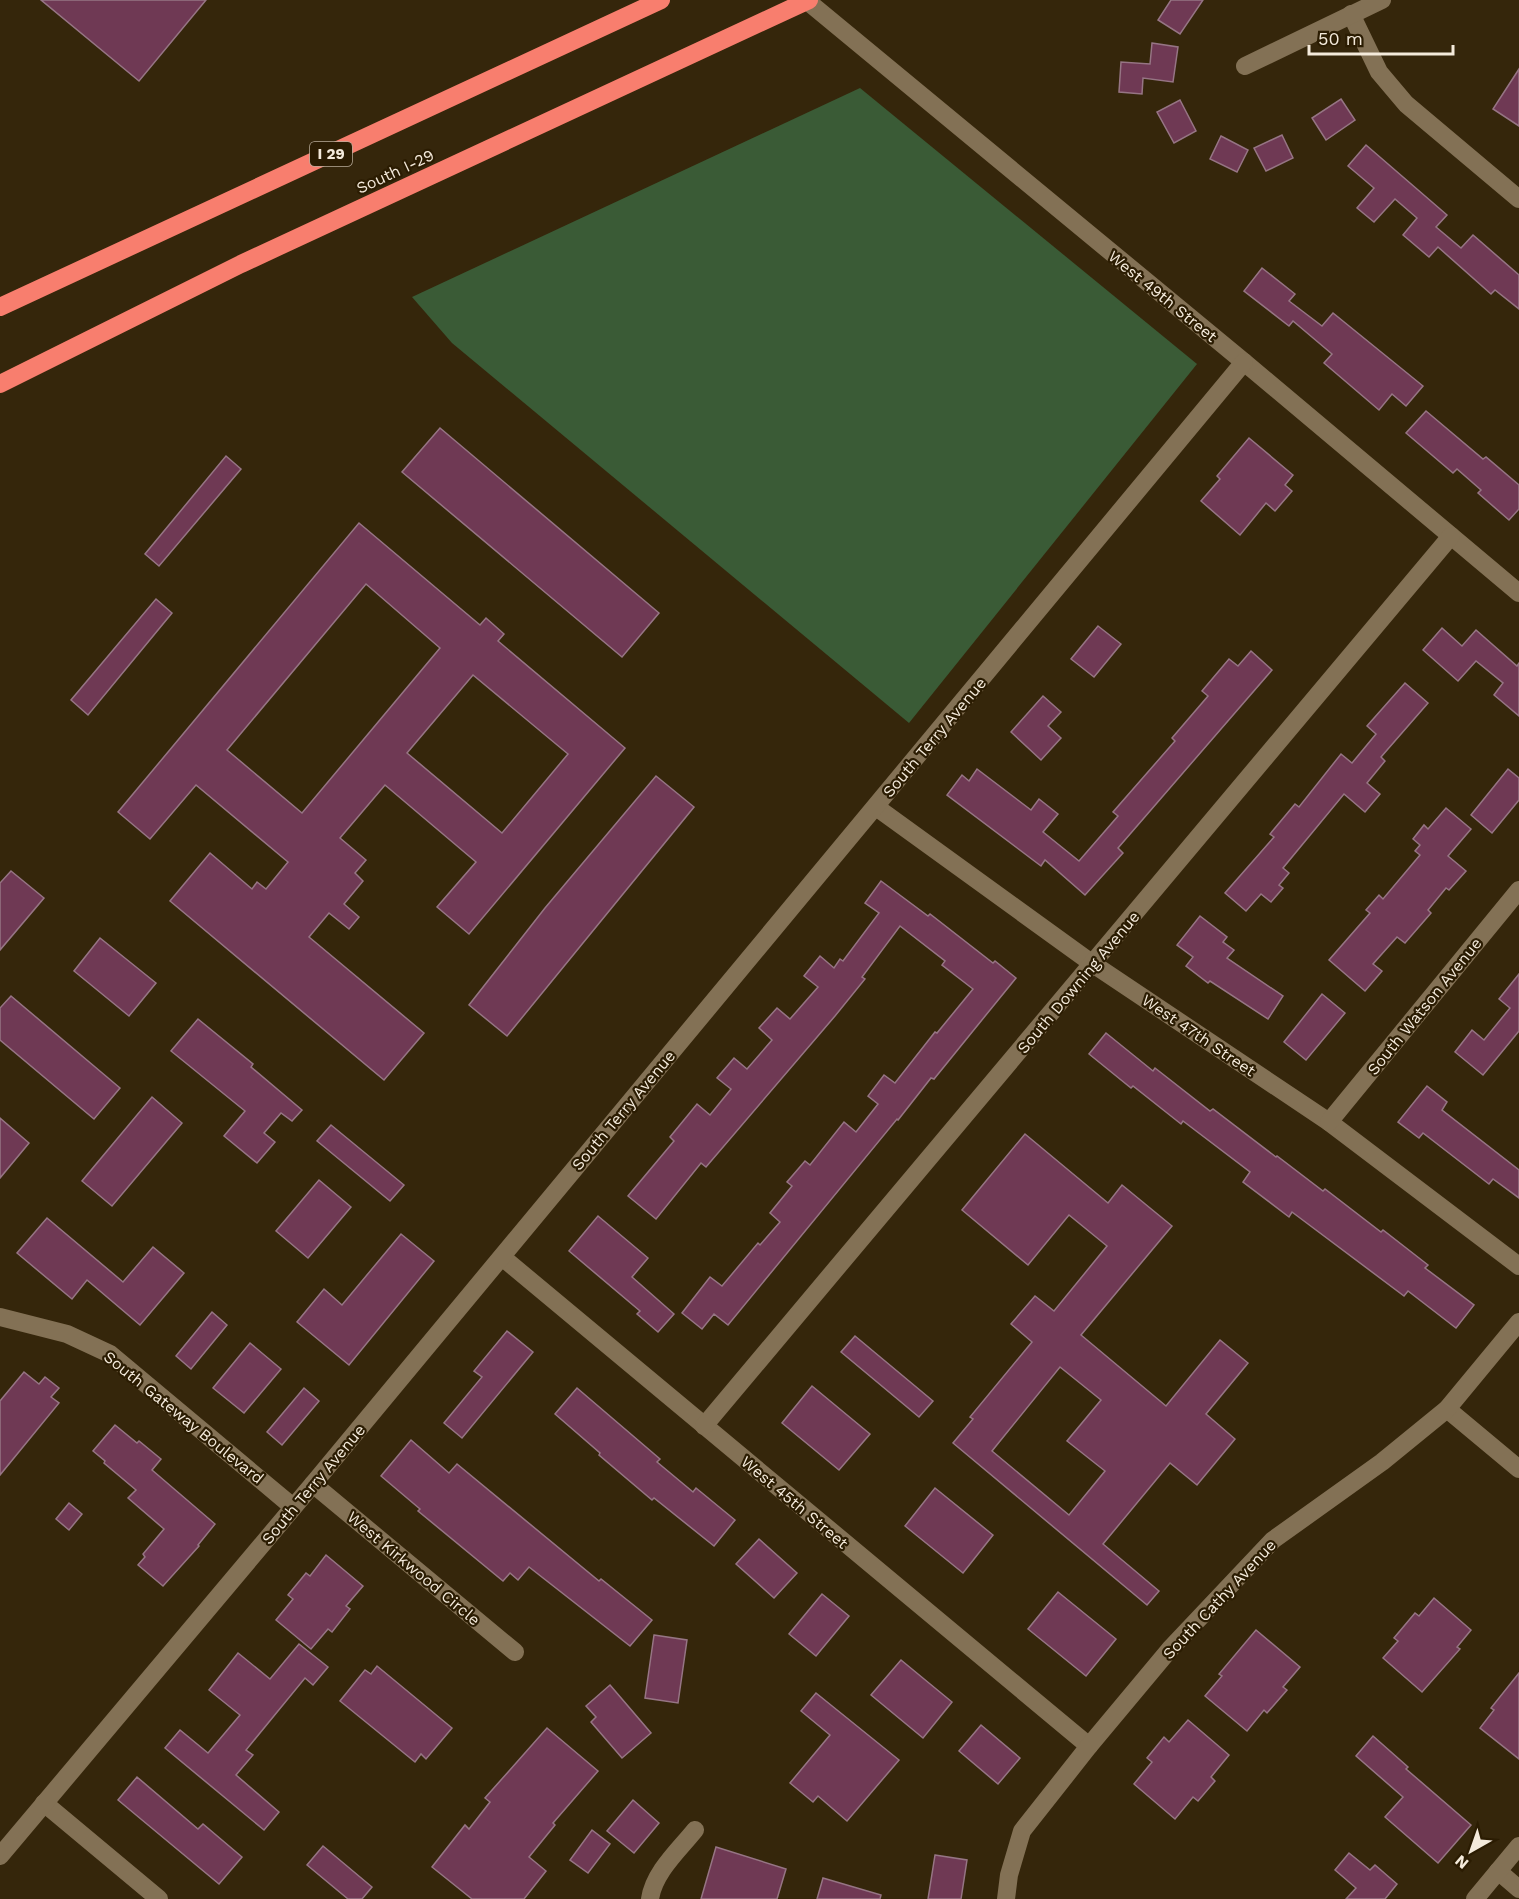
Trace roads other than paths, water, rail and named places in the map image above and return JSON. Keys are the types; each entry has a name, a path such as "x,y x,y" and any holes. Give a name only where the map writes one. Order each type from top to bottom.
{"highway":[{"name":"I 29","path":"0,307 662,0"},
{"name":"South I-29","path":"0,384 241,264 808,0"}],"street":[{"name":"West 49th Street","path":"808,0 912,90 1244,362 1519,593"},
{"path":"1245,66 1382,0"},
{"path":"1351,15 1379,72 1406,104 1519,200"},
{"name":"South Terry Avenue","path":"0,1856 313,1484 1244,362"},
{"name":"South Downing Avenue","path":"704,1426 1451,536"},
{"name":"West 47th Street","path":"876,807 1093,964 1329,1122 1519,1266"},
{"name":"South Watson Avenue","path":"1329,1122 1519,890"},
{"name":"West 45th Street","path":"501,1257 1089,1746"},
{"name":"South Gateway Boulevard","path":"0,1317 67,1334 110,1354 293,1508"},
{"name":"South Cathy Avenue","path":"1006,1899 1022,1831 1170,1649 1273,1540 1382,1462 1447,1409 1519,1322"},
{"path":"1447,1409 1519,1469"},
{"name":"West Kirkwood Circle","path":"313,1484 515,1652"},
{"path":"44,1803 159,1899"},
{"path":"650,1899 651,1891 663,1870 695,1830"},
{"path":"1475,1899 1519,1846"},
{"path":"1498,1871 1519,1888"}]}
